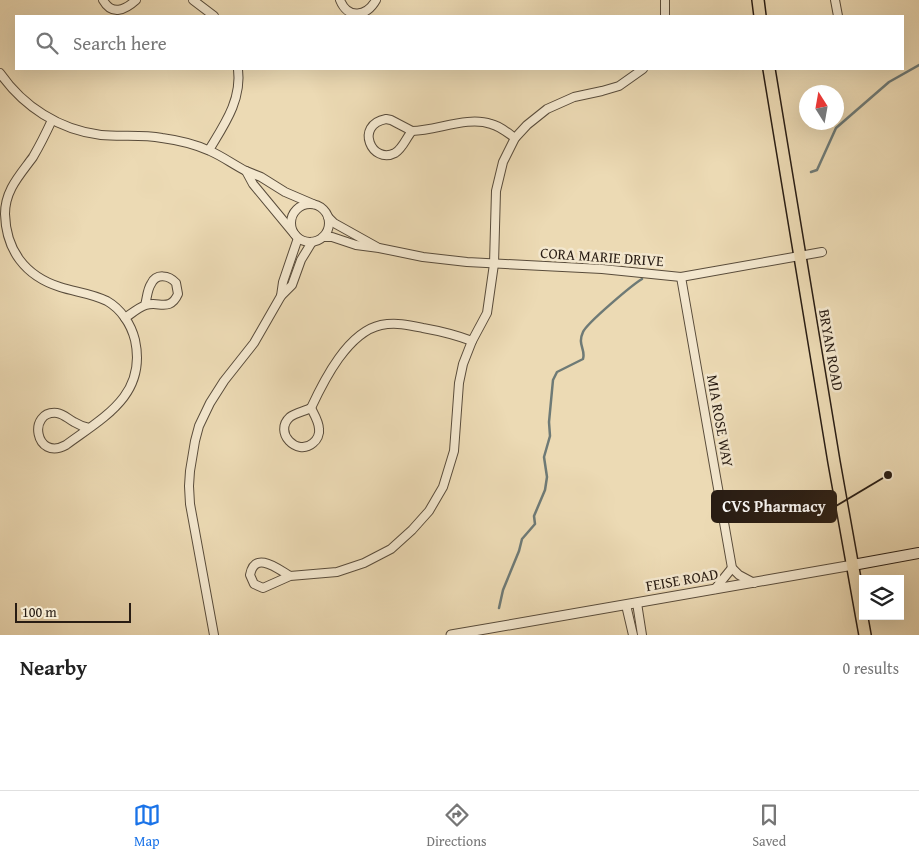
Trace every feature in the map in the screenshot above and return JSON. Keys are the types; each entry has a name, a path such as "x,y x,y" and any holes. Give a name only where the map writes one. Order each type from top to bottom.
{"main road":[{"path":"758,0 760,15"},
{"name":"BRYAN ROAD","path":"769,70 865,635"},
{"name":"FEISE ROAD","path":"853,565 919,553"}],"street":[{"path":"103,0 107,6 117,10 127,8 136,0"},
{"path":"193,0 213,15"},
{"path":"340,0 347,10 356,14 369,10 376,0"},
{"path":"665,0 665,15"},
{"path":"835,0 838,15"},
{"path":"209,150 233,106 237,92 238,70"},
{"path":"290,576 264,562 255,564 251,568 250,574 254,584 263,588 290,576 337,572 364,563 391,548 412,530 429,511 443,487 454,451 459,383 463,364 472,341 487,313 494,264 496,191 503,162 515,138 546,109 574,97 619,86 642,70"},
{"path":"0,72 19,96 52,120 75,129 95,134 162,138 209,150 246,171 261,177 285,192 322,208 328,217 329,226 323,237 312,242 297,237 253,184 246,171"},
{"path":"412,131 400,148 390,155 378,153 370,144 368,138 375,123 386,119 392,120 412,131 482,121 493,124 515,138"},
{"path":"52,120 32,157 18,174 6,203 5,214 9,238 14,252 29,272 59,287 94,295 108,302 125,318 134,335 137,350 134,378 130,390 113,411 66,445 56,448 43,444 38,433 40,422 52,413 62,414 76,424 89,428"},
{"path":"281,296 283,282 297,237 291,225 293,214 302,206 313,204"},
{"name":"CORA MARIE DRIVE","path":"328,217 334,223 378,248"},
{"name":"CORA MARIE DRIVE","path":"323,237 332,237 356,245 423,257 494,264 602,269 681,277 822,252"},
{"path":"214,635 190,504 189,486 195,441 210,403 224,381 254,343 281,296 292,285 301,260 312,242"},
{"path":"125,318 145,305 162,306 172,303 176,298 178,290 173,280 163,276 154,280 150,286 145,305"},
{"name":"MIA ROSE WAY","path":"681,277 732,568"},
{"path":"311,408 318,424 319,435 312,444 301,448 295,446 290,443 285,434 286,422 294,415 311,408 320,388 339,359 356,338 371,328 380,325 401,324 454,334 472,341"},
{"name":"FEISE ROAD","path":"451,635 853,565"},
{"path":"716,589 732,568 739,575 754,582"},
{"path":"637,603 642,635"},
{"path":"626,605 633,635"}],"waterway":[{"path":"811,172 817,170 836,128 889,82 919,65"},
{"path":"499,608 503,590 522,539 535,524 534,516 545,490 547,477 544,457 550,436 549,422 553,380 557,372 583,359 581,336 586,327 610,304 642,279"}],"place":[{"name":"CVS Pharmacy","path":"888,475"}]}
